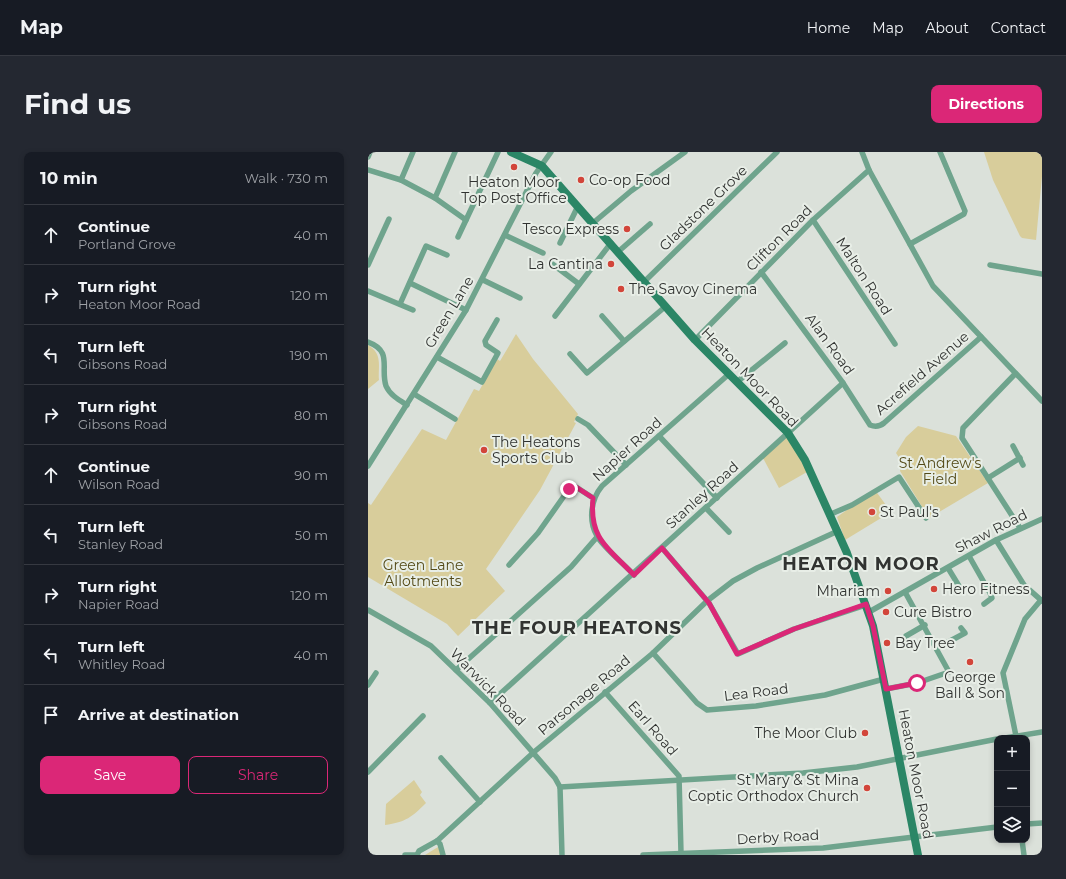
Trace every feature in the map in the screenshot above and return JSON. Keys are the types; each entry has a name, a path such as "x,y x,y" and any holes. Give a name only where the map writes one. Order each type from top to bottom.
{"main road":[{"path":"511,152 542,166"},
{"name":"Heaton Moor Road","path":"542,166 619,251 695,340 788,433 805,460 831,514 867,608 884,679 918,855"}],"street":[{"path":"368,157 370,152"},
{"path":"401,180 413,152"},
{"path":"435,198 455,152"},
{"path":"458,237 498,152"},
{"name":"Green Lane","path":"368,466 466,310 506,235 536,173 551,152"},
{"path":"594,223 631,191 685,152"},
{"name":"Gladstone Grove","path":"645,282 778,152"},
{"path":"862,152 869,170 933,286 1042,401"},
{"path":"910,244 964,214 965,211 940,152"},
{"path":"368,170 401,180 435,198 466,220"},
{"name":"Clifton Road","path":"695,340 813,220 869,170"},
{"path":"560,243 578,206"},
{"path":"368,265 389,219"},
{"name":"Malton Road","path":"813,220 895,344"},
{"path":"619,251 650,224"},
{"path":"506,235 543,253"},
{"path":"555,316 611,243"},
{"path":"400,304 426,246 447,255"},
{"path":"551,263 579,284"},
{"path":"990,265 1042,274"},
{"name":"Alan Road","path":"761,272 843,383 870,425 880,426"},
{"path":"483,280 520,298"},
{"path":"410,283 466,310"},
{"path":"368,291 413,310"},
{"path":"570,354 587,373 666,306"},
{"path":"602,316 624,341"},
{"path":"437,357 482,382 498,353 486,345 485,341 497,320"},
{"name":"Acrefield Avenue","path":"880,426 981,337"},
{"path":"368,342 378,348 383,355 385,362 385,380 391,394 407,405"},
{"path":"737,382 785,343"},
{"name":"Napier Road","path":"597,537 593,523 593,498 602,486 729,374"},
{"path":"1015,374 963,428 962,438 1020,528"},
{"name":"Stanley Road","path":"490,703 634,575 843,383"},
{"path":"414,394 455,418"},
{"path":"578,419 588,425 626,465"},
{"path":"659,436 718,498"},
{"path":"1013,446 1023,465"},
{"path":"988,478 1020,458"},
{"path":"831,514 852,505 899,477 926,518"},
{"path":"509,565 538,533 572,485 593,498"},
{"path":"706,508 729,532"},
{"name":"Shaw Road","path":"707,601 738,654 794,629 867,608 905,592 996,540 1042,519"},
{"name":"Parsonage Road","path":"416,855 419,851 437,841 534,752 653,653 707,601 739,578 838,531"},
{"path":"456,670 570,567 597,537 634,575"},
{"path":"996,540 1024,585 1041,601 1025,619 1003,671 1016,735"},
{"path":"662,548 707,601"},
{"path":"969,556 992,598 984,604"},
{"path":"948,568 959,586"},
{"path":"886,689 917,683 949,672 938,648 905,592"},
{"name":"Warwick Road","path":"368,610 430,646 490,703 534,752 555,778 560,787"},
{"path":"906,636 925,625"},
{"path":"938,648 965,633 962,628"},
{"name":"Lea Road","path":"653,653 697,703 707,710 756,706 825,695 884,679"},
{"path":"368,685 376,673"},
{"name":"Earl Road","path":"605,692 679,776 680,780"},
{"path":"368,772 423,716"},
{"path":"1022,735 1042,732"},
{"path":"562,855 560,787 803,773 857,767 994,740"},
{"path":"441,758 480,802"},
{"path":"680,780 682,853"},
{"path":"1030,824 1042,823"},
{"name":"Derby Road","path":"643,855 823,848 994,827"},
{"path":"437,841 440,844 443,855"},
{"path":"1022,843 1024,855"},
{"path":"405,855 416,855"}],"green space":[{"path":"984,152 1042,152 1042,176 1036,240 1022,238 1020,236 993,180"},
{"name":"The Heatons Sports Club","path":"516,334 533,359 578,414 574,422 576,423 540,490 486,569 505,591 458,636 447,624 368,577 368,503 371,505 422,429 446,440 474,389 479,391 497,359 500,361"},
{"path":"368,345 376,352 378,356 379,380 368,389"},
{"name":"St Andrew's Field","path":"918,426 956,436 988,483 929,518 900,471 902,462 896,453 906,437"},
{"path":"788,436 807,472 779,488 763,458"},
{"path":"875,490 891,512 845,540 837,517"},
{"path":"414,780 422,792 420,795 426,803 408,818 385,825 386,804"},
{"path":"438,847 441,855 425,855"}],"place":[{"name":"Heaton Moor Top Post Office","path":"514,167"},
{"name":"Co-op Food","path":"581,180"},
{"name":"Tesco Express","path":"627,229"},
{"name":"La Cantina","path":"611,264"},
{"name":"The Savoy Cinema","path":"621,289"},
{"name":"The Heatons Sports Club","path":"484,450"},
{"name":"St Paul's","path":"872,512"},
{"name":"Hero Fitness","path":"934,589"},
{"name":"Mhariam","path":"888,591"},
{"name":"Cure Bistro","path":"886,612"},
{"name":"Bay Tree","path":"887,643"},
{"name":"George Ball & Son","path":"970,662"},
{"name":"The Moor Club","path":"865,733"},
{"name":"St Mary & St Mina Coptic Orthodox Church","path":"867,788"}],"district":[{"name":"HEATON MOOR","path":"861,564"},
{"name":"THE FOUR HEATONS","path":"577,628"}],"route":[{"path":"569,489 576,487 593,498 593,523 597,537 634,575 662,548 709,603 737,654 794,629 866,604 873,626 886,689 917,683"}],"park label":[{"name":"Green Lane Allotments","path":"423,574"}]}
